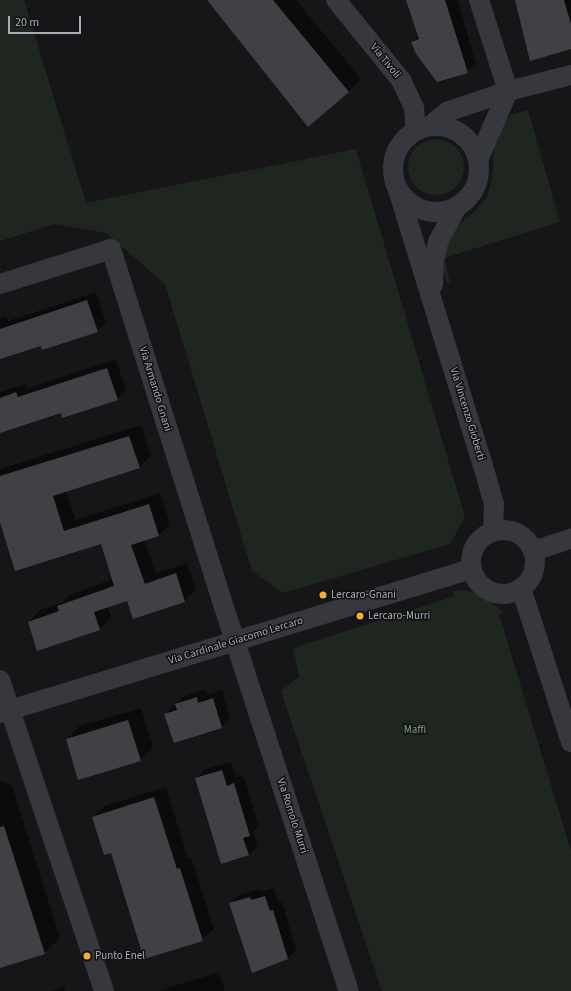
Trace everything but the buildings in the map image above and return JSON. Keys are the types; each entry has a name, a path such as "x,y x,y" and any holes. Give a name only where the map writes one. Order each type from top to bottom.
{"street":[{"name":"Via Tivoli","path":"336,0 401,80 424,128"},
{"path":"479,0 508,91 479,158"},
{"name":"Via Vincenzo Gioberti","path":"493,532 494,504 433,299 392,170 393,158 402,142 447,112 508,91 571,76"},
{"path":"424,128 456,130 466,137 479,158"},
{"name":"Via Vincenzo Gioberti","path":"433,299 434,260 438,242 457,207 468,198 476,186 480,172 479,158"},
{"path":"399,193 419,209 432,212 457,207"},
{"name":"Via Armando Gnani","path":"0,284 111,249 236,640"},
{"path":"493,532 512,532 521,536 533,551 533,571 521,588 512,592 491,591 475,578 472,569 473,550 481,539 493,532"},
{"path":"533,551 571,539"},
{"name":"Via Cardinale Giacomo Lercaro","path":"5,712 236,640 472,569"},
{"path":"521,588 571,742"},
{"name":"Via Romolo Murri","path":"236,640 348,991"},
{"path":"0,680 5,712 104,991"}],"green space":[{"path":"0,0 24,0 86,203 356,149 465,517 450,544 283,593 252,571 165,284 106,233 55,224 0,241"},
{"path":"528,110 560,222 444,258 450,282 447,283 440,260 456,226 474,212 487,197 492,180 494,147 504,123 510,115"},
{"path":"436,139 447,141 456,147 462,156 464,167 462,178 456,187 447,193 436,195 425,193 416,187 410,178 408,167 410,156 416,147 425,141"},
{"name":"Maffi","path":"464,590 481,595 504,612 499,614 571,851 571,991 382,991 281,691 299,677 293,648 455,596 453,591"}],"place":[{"name":"Lercaro-Gnani","path":"323,595"},
{"name":"Lercaro-Murri","path":"360,616"},
{"name":"Punto Enel","path":"87,956"}]}
